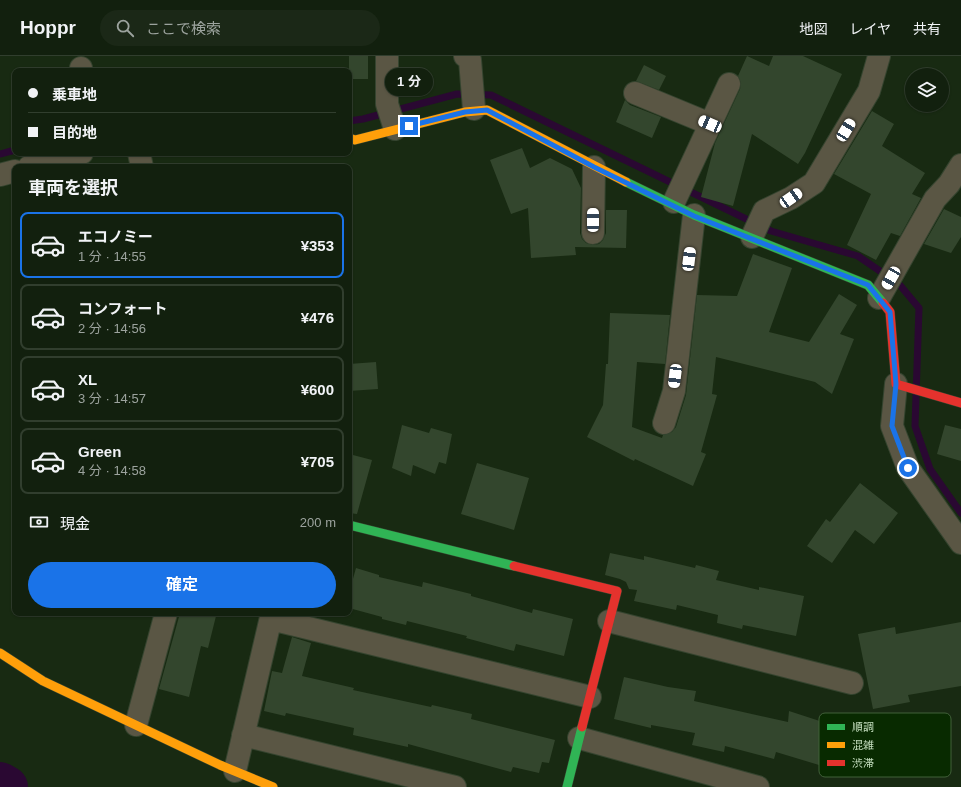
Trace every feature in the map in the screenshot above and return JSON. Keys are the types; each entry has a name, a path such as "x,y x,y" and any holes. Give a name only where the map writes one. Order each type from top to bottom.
{"street":[{"path":"387,56 387,104 395,128"},
{"path":"465,56 470,60 474,110"},
{"path":"752,238 764,211 791,198 814,182 869,91 878,56"},
{"path":"673,204 729,84"},
{"path":"635,93 710,124"},
{"path":"352,139 355,140 395,128 474,110 487,110 594,167 673,204 694,216 868,285 881,295 890,312 902,386 892,426 908,468 961,543"},
{"path":"40,164 71,156"},
{"path":"881,295 935,199 949,184 961,166"},
{"path":"593,233 594,167"},
{"path":"0,175 12,172"},
{"path":"664,423 674,391 694,216"},
{"path":"902,386 961,404"},
{"path":"352,526 617,591 567,787"},
{"path":"136,725 165,616"},
{"path":"235,771 271,616 590,697"},
{"path":"609,621 852,683"},
{"path":"0,653 43,681 235,771 273,787"},
{"path":"243,735 455,787"},
{"path":"579,738 758,787"}],"building":[{"path":"349,56 368,56 368,79 352,79 352,68 349,68"},
{"path":"747,56 769,66 773,56 803,56 842,74 805,153 798,164 752,134 733,206 701,197 715,143 740,89 741,83 738,76"},
{"path":"644,65 666,76 659,90 636,81"},
{"path":"625,100 630,105 661,117 652,138 616,122"},
{"path":"872,111 894,124 882,146 925,173 912,194 921,198 900,236 891,233 876,260 847,245 871,194 834,174"},
{"path":"522,148 530,168 550,158 572,169 581,188 580,233 582,239 586,243 593,245 599,244 603,240 606,233 606,210 627,210 626,248 575,247 576,255 531,258 528,208 511,214 490,160"},
{"path":"944,209 961,217 961,237 951,253 924,244"},
{"path":"753,254 792,268 769,332 809,342 839,294 857,305 840,334 854,339 832,394 815,382 716,357 712,394 717,395 701,452 706,454 693,486 635,459 634,461 587,437 603,405 606,364 608,364 610,313 670,315 665,364 637,362 632,427 662,438 663,435 672,432 676,427 686,395 697,295 737,296"},
{"path":"376,362 378,389 352,391 352,364"},
{"path":"402,425 429,433 431,428 452,434 446,464 439,462 435,474 413,465 411,476 392,468"},
{"path":"945,425 961,429 961,461 937,454"},
{"path":"353,455 372,460 357,514 352,513"},
{"path":"477,463 529,478 514,530 461,514"},
{"path":"860,483 898,513 874,544 855,530 832,563 807,546 826,519 830,522"},
{"path":"610,553 644,560 644,556 695,568 696,565 719,571 716,580 759,590 759,587 804,596 796,636 743,625 742,629 717,623 718,615 677,605 676,610 634,601 637,590 629,589 626,582 620,579 605,575"},
{"path":"356,568 379,575 379,577 422,587 423,582 471,594 471,596 532,613 533,609 573,619 564,656 516,644 514,651 466,638 467,636 407,621 406,625 352,609 352,582"},
{"path":"179,616 216,616 208,648 201,646 189,697 159,689"},
{"path":"961,622 961,686 908,695 910,702 873,709 858,634 895,627 896,634"},
{"path":"292,637 311,643 302,676 354,688 353,690 431,707 432,705 472,714 471,719 555,740 549,763 542,762 539,773 513,767 511,772 408,744 408,747 353,735 354,728 286,713 285,716 264,711 272,671 282,673"},
{"path":"624,677 668,687 696,691 694,701 788,722 789,711 819,721 819,765 776,752 774,759 725,746 724,752 692,745 695,733 651,725 651,728 614,719"}],"waterway":[{"path":"352,121 457,94 491,95 771,231 858,256 899,284 919,308 915,426 930,469 961,513"},
{"path":"0,154 12,151"},
{"path":"0,783 7,787"}],"traffic: fast":[{"path":"626,182 694,215 868,285 883,303"},
{"path":"352,526 514,566"},
{"path":"567,787 582,727"}],"traffic: slow":[{"path":"352,139 355,140 465,112 487,110 626,182"},
{"path":"0,653 43,681 220,765 273,787"}],"traffic: jam":[{"path":"883,303 890,312 896,384 961,403"},
{"path":"514,566 617,591 582,727"}],"route":[{"path":"409,126 465,112 487,110 594,167 694,216 868,285 890,312 896,384 892,426 908,468"}]}
